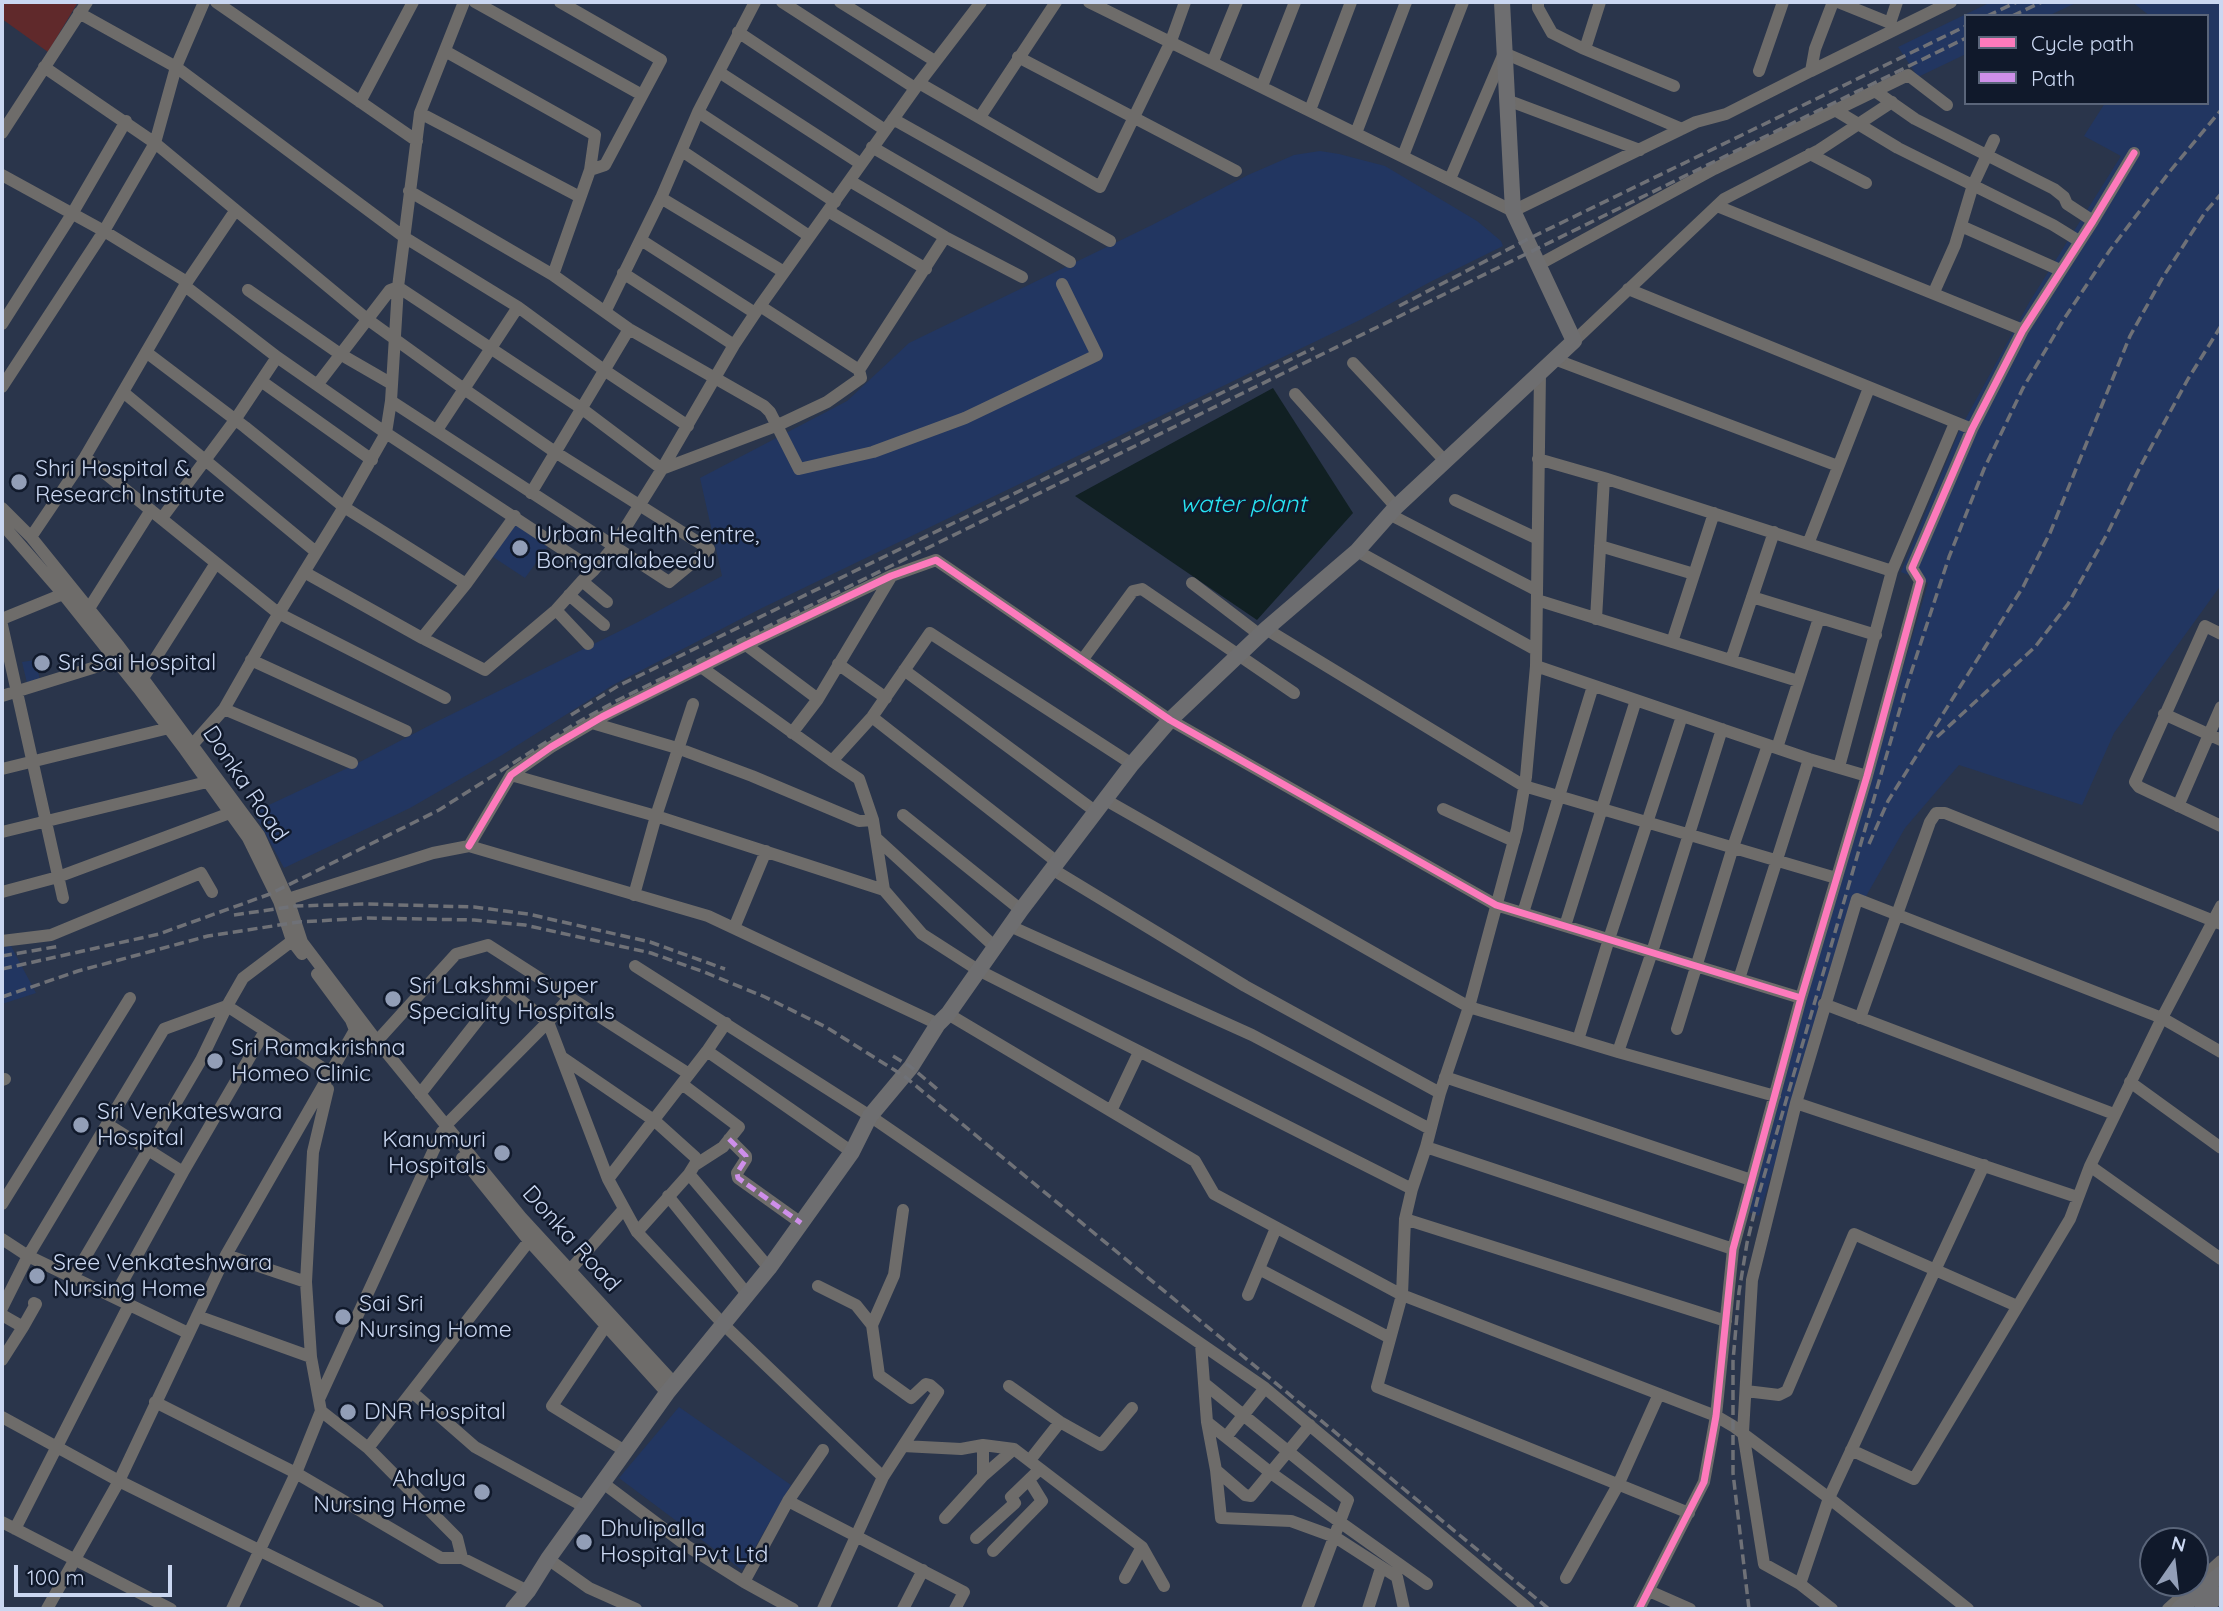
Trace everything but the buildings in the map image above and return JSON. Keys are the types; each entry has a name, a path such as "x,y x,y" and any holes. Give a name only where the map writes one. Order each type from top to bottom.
{"main road":[{"path":"513,1609 671,1388 769,1268 852,1152 870,1116 911,1067 1021,910 1132,764 1170,720 1263,632 1357,551 1393,511 1574,341 1513,211 1502,2"},
{"path":"2179,1609 2221,1574"},
{"path":"2202,1609 2221,1594"}],"street":[{"path":"2,387 104,231 155,143 176,67 204,2"},
{"path":"216,2 416,141"},
{"path":"360,102 413,2"},
{"path":"193,744 224,709 386,433 408,191 420,113 464,2"},
{"path":"475,2 642,95"},
{"path":"560,2 661,60 606,165 590,170"},
{"path":"605,312 661,198 698,112 755,2"},
{"path":"782,2 917,85 980,117 1100,187 1171,41 1185,2"},
{"path":"840,2 935,61"},
{"path":"304,572 485,670 556,610 614,547 758,309 917,85 981,2"},
{"path":"980,117 1056,2"},
{"path":"1089,2 1513,211 1696,122 1726,114 1951,2"},
{"path":"1116,15 1122,2"},
{"path":"1213,61 1237,2"},
{"path":"1262,86 1295,2"},
{"path":"1310,110 1351,2"},
{"path":"1356,133 1406,2"},
{"path":"1403,156 1462,2"},
{"path":"1538,2 1538,8 1552,33 1674,86"},
{"path":"1584,49 1600,2"},
{"path":"1759,71 1783,2"},
{"path":"1811,71 1815,49 1836,2 1890,23 1897,2"},
{"path":"2,133 83,7 176,67 404,237 518,307 604,370 688,426"},
{"path":"738,32 885,130"},
{"path":"444,51 595,135 590,170 553,275"},
{"path":"1450,179 1504,53 1682,129"},
{"path":"1018,57 1236,172"},
{"path":"44,67 155,143 367,319 555,452 709,549 669,582 391,401"},
{"path":"719,72 861,164"},
{"path":"1538,265 1714,169 1908,75 1947,105"},
{"path":"1875,91 1915,119 2054,189 2064,197 2067,204 2093,221"},
{"path":"1507,100 1640,150"},
{"path":"1574,341 1724,199 1810,154 1892,102"},
{"path":"1835,110 1898,148 2053,225 2079,241"},
{"path":"698,112 926,269"},
{"path":"420,113 580,197"},
{"path":"893,119 1110,241"},
{"path":"2,324 72,214 126,121"},
{"path":"1934,292 1955,245 1973,185 1994,140"},
{"path":"872,147 1070,262"},
{"path":"682,151 809,236"},
{"path":"1639,1609 1704,1482 1716,1416 1733,1249 1801,998 1867,776 1920,581 1912,568 1972,429 2023,330 2134,153"},
{"path":"1810,154 1866,183"},
{"path":"2,175 104,231 186,284 277,357 386,433 594,570"},
{"path":"850,181 945,237 1022,276"},
{"path":"408,191 553,275 629,329 764,406 770,412 799,469 873,452 965,418 1097,355 1062,284"},
{"path":"661,198 784,272"},
{"path":"1717,206 2023,330"},
{"path":"31,537 85,457 186,284 235,211"},
{"path":"1961,226 2060,270"},
{"path":"859,370 945,237"},
{"path":"641,240 859,370 861,378 827,402 776,426 662,470"},
{"path":"623,273 734,345"},
{"path":"317,385 390,290 398,287"},
{"path":"398,287 581,408 662,470"},
{"path":"1628,289 1972,429"},
{"path":"248,290 340,354 392,384"},
{"path":"437,430 518,307"},
{"path":"531,493 629,329"},
{"path":"146,352 344,508 466,584"},
{"path":"88,610 156,514 206,460 277,357"},
{"path":"1554,359 1838,466"},
{"path":"1353,363 1445,461"},
{"path":"1539,373 1536,666 1524,786 1514,841 1469,1007 1412,1189 1405,1219 1402,1295 1377,1387 1689,1513"},
{"path":"261,381 372,460"},
{"path":"1808,544 1869,388"},
{"path":"122,392 316,552"},
{"path":"1294,394 1393,511 1537,595 1596,619 1798,681"},
{"path":"1839,767 1892,570 1955,423"},
{"path":"85,457 278,613 445,698"},
{"path":"1538,459 1892,570"},
{"path":"1596,619 1604,478"},
{"path":"1455,500 1536,538"},
{"path":"1672,642 1714,513"},
{"path":"422,638 466,584 515,516"},
{"name":"Donka Road","path":"6,522 31,537 193,744 259,835 288,899 302,942 529,1241 605,1327 671,1388"},
{"name":"Donka Road","path":"6,522 169,728 230,813 255,850 279,901 292,941 351,1020 355,1030 369,1042 671,1388"},
{"path":"1731,660 1773,532"},
{"path":"1600,547 1694,574"},
{"path":"1357,551 1536,650"},
{"path":"470,846 511,775 551,747 592,723 746,645 891,576 936,560 1170,720 1496,905 1801,998"},
{"path":"144,678 216,563"},
{"path":"792,733 818,699 891,576"},
{"path":"582,581 607,602"},
{"path":"1192,583 1263,632 1524,786 1836,878"},
{"path":"1083,659 1133,591 1142,589 1293,693"},
{"path":"2,619 63,594"},
{"path":"569,595 604,625"},
{"path":"1752,597 1876,635"},
{"path":"556,610 587,645"},
{"path":"1677,1030 1733,847 1798,681 1819,618"},
{"path":"2,625 63,898"},
{"path":"2221,634 2205,626 2135,782 2140,787 2221,826"},
{"path":"832,761 872,717 930,633 1132,764"},
{"path":"746,645 818,699"},
{"path":"251,660 406,731"},
{"path":"2,696 115,661"},
{"path":"838,664 886,698"},
{"path":"1536,666 1772,747 1867,776"},
{"path":"702,667 859,779 873,820 884,890"},
{"path":"904,670 1099,805 1469,1007 1775,1096"},
{"path":"1523,913 1593,686"},
{"path":"1565,926 1636,700"},
{"path":"634,895 677,748 693,704"},
{"path":"2178,806 2221,707"},
{"path":"224,709 352,763"},
{"path":"2164,715 2221,740"},
{"path":"1578,1040 1682,716"},
{"path":"872,717 1054,866 1245,986 1440,1093"},
{"path":"592,723 677,748 859,821 873,820"},
{"path":"2,769 169,728"},
{"path":"1618,1052 1722,729"},
{"path":"1739,979 1809,759"},
{"path":"511,775 656,816 884,890 922,934 978,970 1412,1189"},
{"path":"2,832 207,782"},
{"path":"1443,809 1514,841"},
{"path":"1860,1018 1930,822 1936,813 1941,812 2218,923"},
{"path":"2,892 58,877 230,813"},
{"path":"903,815 1021,910"},
{"path":"876,838 995,947"},
{"path":"288,899 433,853 470,846 708,916 943,1019 1111,1111 1195,1161 1214,1195 1402,1295 1716,1416 1743,1432 1968,1609"},
{"path":"734,928 766,851"},
{"path":"2,941 51,934 201,873 212,892"},
{"path":"1832,1609 1800,1584 1764,1564 1743,1432 1752,1280 1796,1102 1857,899 2162,1018 2221,1052"},
{"path":"1851,1450 1914,1479 2070,1219 2114,1114 2162,1018 2218,923 2221,906"},
{"path":"1010,926 1252,1035 1430,1129"},
{"path":"73,1278 201,1060 243,978 292,941"},
{"path":"377,1041 456,954 488,945 570,997 686,1079 738,1124 738,1129 723,1147 692,1169 637,1232"},
{"path":"635,966 870,1116 1265,1388 1529,1609"},
{"path":"420,1094 504,987 548,1022 608,1179 637,1232 724,1325 883,1477"},
{"path":"320,1396 443,1129 570,997"},
{"path":"2,1204 130,998"},
{"path":"1824,1004 2114,1114"},
{"path":"227,1006 332,1074"},
{"path":"2,1308 28,1256 164,1029 227,1006"},
{"path":"608,1179 655,1121 726,1023"},
{"path":"47,1609 119,1481 226,1255 355,1030"},
{"path":"114,1297 265,1031"},
{"path":"707,1051 852,1152"},
{"path":"1111,1111 1139,1052"},
{"path":"562,1058 655,1121 695,1157 692,1169"},
{"path":"232,1609 296,1473 321,1410 311,1357 306,1282 313,1152 332,1074"},
{"path":"1445,1077 1751,1180"},
{"path":"2130,1082 2221,1148"},
{"path":"1796,1102 2077,1197"},
{"path":"107,1124 183,1172"},
{"path":"729,1139 746,1156 737,1173 738,1178 801,1223"},
{"path":"1426,1147 1733,1249"},
{"path":"1800,1584 1829,1498 1984,1165"},
{"path":"2090,1166 2221,1259"},
{"path":"692,1169 769,1268"},
{"path":"667,1196 747,1294"},
{"path":"569,1270 624,1209"},
{"path":"872,1325 894,1275 903,1210"},
{"path":"1405,1219 1726,1321"},
{"path":"1248,1295 1276,1228"},
{"path":"1746,1391 1779,1395 1787,1391 1854,1234 2018,1306"},
{"path":"2,1239 28,1256 188,1334"},
{"path":"368,1448 529,1241"},
{"path":"226,1255 306,1282"},
{"path":"1259,1269 1390,1338"},
{"path":"818,1286 856,1305 872,1325 879,1376 911,1398 926,1384 938,1392 883,1477 823,1609"},
{"path":"2,1360 36,1304 34,1303"},
{"path":"15,1529 129,1305"},
{"path":"2,1315 23,1327"},
{"path":"197,1316 311,1357"},
{"path":"605,1327 552,1406 625,1451"},
{"path":"1201,1344 1207,1422 1221,1518 1291,1521 1335,1536 1397,1577 1404,1609"},
{"path":"1205,1384 1348,1500 1307,1609"},
{"path":"1009,1385 1060,1422 1101,1445 1132,1408"},
{"path":"1226,1437 1265,1388"},
{"path":"412,1392 475,1447 585,1507"},
{"path":"1566,1578 1618,1485 1659,1394"},
{"path":"155,1402 296,1473 441,1558 462,1558 528,1591"},
{"path":"321,1410 368,1448 457,1538 462,1558"},
{"path":"2,1417 119,1481 378,1609"},
{"path":"976,1538 1015,1503 1011,1497 1029,1480 1060,1422"},
{"path":"1207,1422 1270,1474 1427,1584"},
{"path":"1216,1470 1245,1495 1251,1496 1310,1425"},
{"path":"903,1446 961,1449 983,1445 1014,1449 1142,1547 1164,1586"},
{"path":"983,1445 983,1476"},
{"path":"945,1518 983,1476 1014,1449"},
{"path":"744,1582 788,1501 823,1450"},
{"path":"993,1551 1042,1501 1029,1480"},
{"path":"603,1483 687,1546 793,1609"},
{"path":"788,1501 964,1592 955,1609"},
{"path":"2,1522 171,1609"},
{"path":"1125,1578 1142,1547"},
{"path":"548,1559 589,1588 636,1609"},
{"path":"2168,1609 2221,1561"},
{"path":"1368,1609 1381,1568"},
{"path":"903,1609 923,1570"},
{"path":"1649,1591 1690,1609"}],"shaded area":[{"path":"2,2 78,2 48,52 2,19"},
{"path":"1991,2 2078,2 2052,14 1966,14"},
{"path":"2132,2 2221,2 2221,585 2114,733 2082,805 1959,765 1905,828 1865,898 1856,895 1759,1216 1749,1212 1827,925 1928,583 1901,572 1960,429 2030,301 2121,156 2084,136 2104,105 2209,105 2209,14 2147,14"},
{"path":"1964,15 1964,55 1918,77 1898,47"},
{"path":"1320,151 1385,166 1477,221 1501,241 1503,246 1362,319 762,608 613,685 502,755 410,808 284,868 254,812 354,765 638,622 722,576 700,478 847,401 909,343 1152,225 1248,175 1294,155"},
{"name":"Urban Health Centre, Bongaralabeedu","path":"515,519 551,542 525,578 490,555"},
{"path":"35,660 40,679 27,683 22,662"},
{"path":"11,946 36,993 2,1004 2,947"},
{"path":"679,1407 791,1485 742,1570 619,1478"}],"water":[{"name":"water plant","path":"1273,388 1353,513 1257,620 1075,496"}],"railway":[{"path":"1991,14 2017,2"},
{"path":"2016,14 2042,2"},
{"path":"1399,306 1526,240 1964,27"},
{"path":"2,969 159,934 270,894 439,810 573,725 618,700 1964,39"},
{"path":"1749,1609 1733,1473 1733,1361 1739,1292 1747,1243 1758,1197 1907,685 1949,557 1984,469 2023,388 2064,319 2110,250 2221,110"},
{"path":"1869,844 1888,801 2023,587 2050,533 2130,336 2163,277 2206,211 2221,194"},
{"path":"1937,737 2035,647 2068,604 2188,379 2221,326"},
{"path":"571,715 618,686 1314,348"},
{"path":"234,915 296,906 365,904 474,907 528,914 650,942 725,969"},
{"path":"2,997 78,971 208,936 299,922 368,918 474,920 525,925 651,953 704,972 765,997 826,1027 904,1076 1549,1609"},
{"path":"2,956 60,946"},
{"path":"893,1056 937,1089"}],"marked path":[{"path":"729,1139 746,1156 737,1173 738,1178 801,1223"}],"cycle path":[{"path":"1639,1609 1704,1482 1716,1416 1733,1249 1801,998 1867,776 1920,581 1912,568 1972,429 2023,330 2134,153"},
{"path":"469,846 511,775 551,747 602,717 746,645 891,576 936,560 1170,720 1496,905 1801,998"}],"place":[{"name":"Shri Hospital & Research Institute","path":"19,482"},
{"name":"Urban Health Centre, Bongaralabeedu","path":"520,548"},
{"name":"Sri Sai Hospital","path":"42,663"},
{"name":"Sri Lakshmi Super Speciality Hospitals","path":"393,999"},
{"name":"Sri Ramakrishna Homeo Clinic","path":"215,1061"},
{"name":"Sri Venkateswara Hospital","path":"81,1125"},
{"name":"Kanumuri Hospitals","path":"502,1153"},
{"name":"Sree Venkateshwara Nursing Home","path":"37,1276"},
{"name":"Sai Sri Nursing Home","path":"343,1317"},
{"name":"DNR Hospital","path":"348,1412"},
{"name":"Ahalya Nursing Home","path":"482,1492"},
{"name":"Dhulipalla Hospital Pvt Ltd","path":"584,1542"}]}
